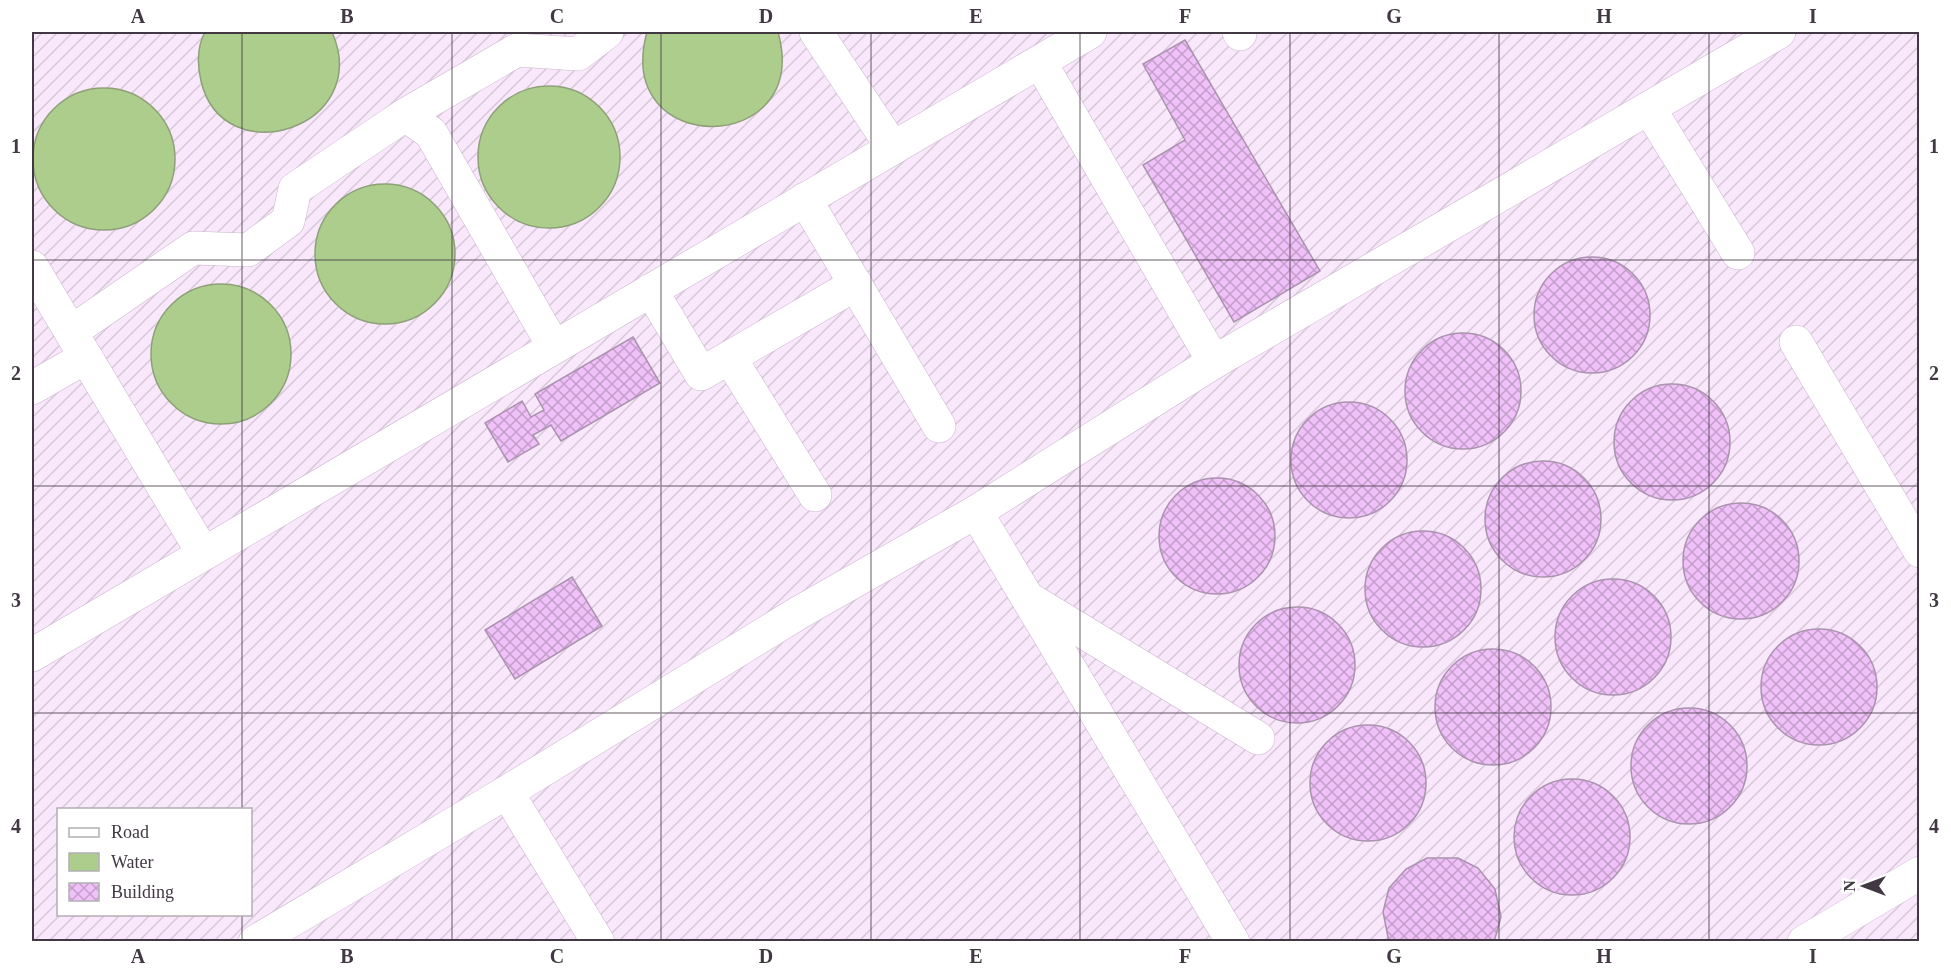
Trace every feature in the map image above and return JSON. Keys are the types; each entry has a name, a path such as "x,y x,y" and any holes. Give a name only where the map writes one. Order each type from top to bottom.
{"lane":[{"path":"32,388 78,344 193,248 248,250 288,221 295,189 405,115 517,50 578,54 607,32"},
{"path":"816,32 893,148"},
{"path":"32,655 1090,32"},
{"path":"255,942 507,792 800,612 976,512 1214,362 1779,32"},
{"path":"1040,62 1214,362"},
{"path":"1649,108 1738,253"},
{"path":"405,115 431,133 554,347"},
{"path":"805,199 939,426"},
{"path":"32,267 203,554"},
{"path":"651,290 701,374 856,285"},
{"path":"1796,342 1920,551"},
{"path":"730,358 815,495"},
{"path":"976,512 1233,942"},
{"path":"1027,598 1258,738"},
{"path":"507,792 598,942"},
{"path":"1804,942 1920,873"}],"shaded area":[{"path":"32,32 1919,32 1919,941 32,941"}],"water":[{"path":"205,32 332,32 339,66 332,93 315,114 290,128 263,132 237,127 215,110 201,81 198,56"},
{"path":"647,32 778,32 781,73 767,103 743,120 712,126 682,121 658,103 644,74"},
{"path":"549,86 576,92 599,107 614,130 620,157 614,184 599,207 576,222 549,228 522,222 499,207 484,184 478,157 484,130 499,107 522,92"},
{"path":"104,88 131,94 154,109 169,132 175,159 169,186 154,209 131,224 104,230 77,224 54,209 39,186 33,159 39,132 54,109 77,94"},
{"path":"385,184 412,189 435,204 450,227 455,254 450,281 435,304 412,319 385,324 358,319 335,304 320,281 315,254 320,227 335,204 358,189"},
{"path":"221,284 248,289 271,304 286,327 291,354 286,381 271,404 248,419 221,424 194,419 171,404 156,381 151,354 156,327 171,304 194,289"}],"building":[{"path":"1185,40 1320,271 1234,322 1143,165 1185,140 1143,64"},
{"path":"1592,257 1614,261 1633,274 1646,293 1650,315 1646,337 1633,356 1614,369 1592,373 1570,369 1551,356 1538,337 1534,315 1538,293 1551,274 1570,261"},
{"path":"1463,333 1485,337 1504,350 1517,369 1521,391 1517,413 1504,432 1485,445 1463,449 1441,445 1422,432 1409,413 1405,391 1409,369 1422,350 1441,337"},
{"path":"633,337 660,383 561,441 551,425 533,435 539,444 508,462 485,423 522,401 531,417 544,410 535,394"},
{"path":"1672,384 1694,388 1713,401 1726,420 1730,442 1726,464 1713,483 1694,496 1672,500 1650,496 1631,483 1618,464 1614,442 1618,420 1631,401 1650,388"},
{"path":"1349,402 1371,406 1390,419 1403,438 1407,460 1403,482 1390,501 1371,514 1349,518 1327,514 1308,501 1295,482 1291,460 1295,438 1308,419 1327,406"},
{"path":"1543,461 1565,465 1584,478 1597,497 1601,519 1597,541 1584,560 1565,573 1543,577 1521,573 1502,560 1489,541 1485,519 1489,497 1502,478 1521,465"},
{"path":"1217,478 1239,482 1258,495 1271,514 1275,536 1271,558 1258,577 1239,590 1217,594 1195,590 1176,577 1163,558 1159,536 1163,514 1176,495 1195,482"},
{"path":"1741,503 1763,507 1782,520 1795,539 1799,561 1795,583 1782,602 1763,615 1741,619 1719,615 1700,602 1687,583 1683,561 1687,539 1700,520 1719,507"},
{"path":"1423,531 1445,535 1464,548 1477,567 1481,589 1477,611 1464,630 1445,643 1423,647 1401,643 1382,630 1369,611 1365,589 1369,567 1382,548 1401,535"},
{"path":"572,577 602,626 515,679 485,630"},
{"path":"1613,579 1635,583 1654,596 1667,615 1671,637 1667,659 1654,678 1635,691 1613,695 1591,691 1572,678 1559,659 1555,637 1559,615 1572,596 1591,583"},
{"path":"1297,607 1319,611 1338,624 1351,643 1355,665 1351,687 1338,706 1319,719 1297,723 1275,719 1256,706 1243,687 1239,665 1243,643 1256,624 1275,611"},
{"path":"1819,629 1841,633 1860,646 1873,665 1877,687 1873,709 1860,728 1841,741 1819,745 1797,741 1778,728 1765,709 1761,687 1765,665 1778,646 1797,633"},
{"path":"1493,649 1515,653 1534,666 1547,685 1551,707 1547,729 1534,748 1515,761 1493,765 1471,761 1452,748 1439,729 1435,707 1439,685 1452,666 1471,653"},
{"path":"1689,708 1711,712 1730,725 1743,744 1747,766 1743,788 1730,807 1711,820 1689,824 1667,820 1648,807 1635,788 1631,766 1635,744 1648,725 1667,712"},
{"path":"1368,725 1390,729 1409,742 1422,761 1426,783 1422,805 1409,824 1390,837 1368,841 1346,837 1327,824 1314,805 1310,783 1314,761 1327,742 1346,729"},
{"path":"1572,779 1594,783 1613,796 1626,815 1630,837 1626,859 1613,878 1594,891 1572,895 1550,891 1531,878 1518,859 1514,837 1518,815 1531,796 1550,783"},
{"path":"1427,858 1458,858 1478,868 1495,889 1501,917 1494,942 1389,942 1383,912 1389,888 1406,869"}]}
